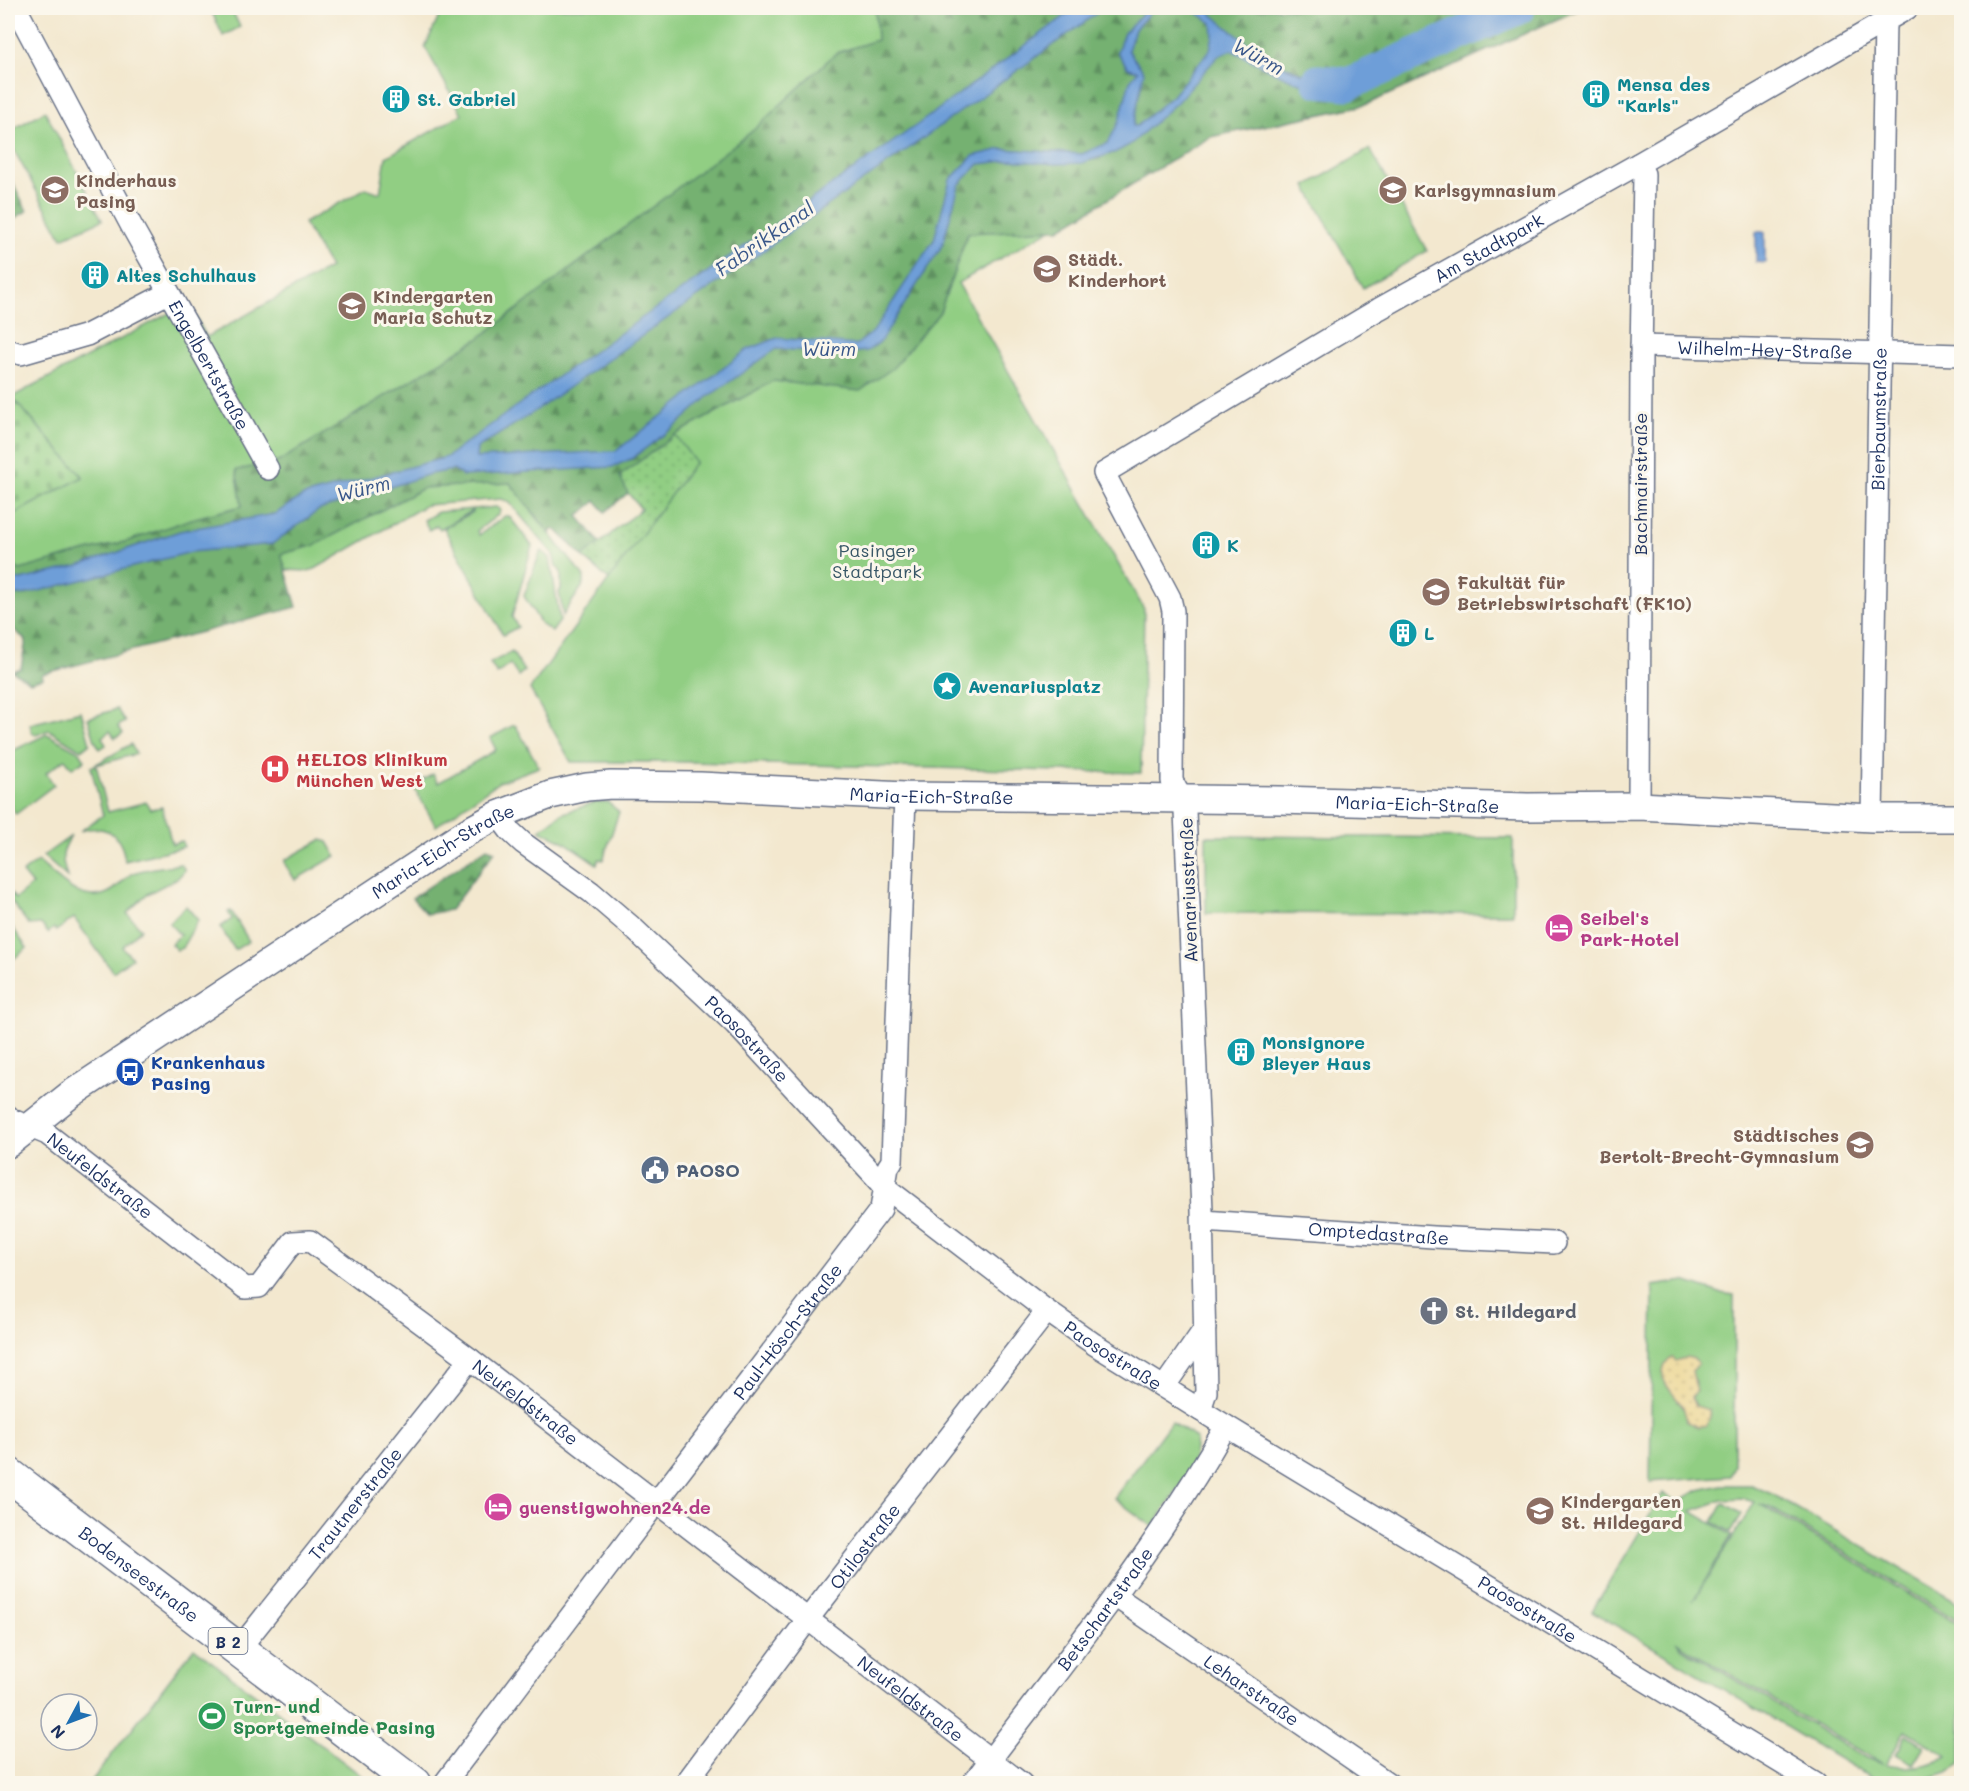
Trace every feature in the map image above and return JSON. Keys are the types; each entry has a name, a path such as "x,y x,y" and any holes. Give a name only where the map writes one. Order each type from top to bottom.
{"main road":[{"name":"Bodenseestraße","path":"8,1474 415,1784"}],"street":[{"name":"Engelbertstraße","path":"16,8 168,293 268,469"},
{"name":"Am Stadtpark","path":"1104,473 1375,311 1638,164 1908,8"},
{"name":"Bierbaumstraße","path":"1872,818 1885,21"},
{"name":"Bachmairstraße","path":"1638,164 1644,174 1639,806"},
{"path":"8,350 21,354 87,335 168,293"},
{"name":"Wilhelm-Hey-Straße","path":"1641,346 1962,355"},
{"name":"Avenariusstraße","path":"1104,473 1170,598 1173,611 1172,781 1182,799 1186,819 1203,1221 1206,1392 1200,1410"},
{"name":"Maria-Eich-Straße","path":"8,1144 19,1121 71,1094 458,838 498,815 558,793 587,787 700,786 905,796 1639,806 1872,818 1962,818"},
{"name":"Paul-Hösch-Straße","path":"444,1784 878,1212 886,1188 888,1167 892,1161 905,796"},
{"name":"Paosostraße","path":"498,815 523,843 591,892 633,928 735,1024 886,1188 1047,1311 1094,1344 1226,1426 1816,1784"},
{"name":"Neufeldstraße","path":"19,1121 47,1134 245,1288 259,1287 293,1242 310,1240 470,1359 1022,1784"},
{"name":"Omptedastraße","path":"1203,1221 1433,1238 1554,1243"},
{"name":"Otilostraße","path":"684,1784 808,1619 1047,1311"},
{"path":"1164,1387 1205,1328"},
{"name":"Trautnerstraße","path":"239,1649 470,1359"},
{"name":"Betschartstraße","path":"972,1784 1115,1596 1188,1492 1226,1426"},
{"name":"Leharstraße","path":"1115,1596 1389,1784"}],"green space":[{"path":"210,8 231,8 240,27 223,36"},
{"name":"Pasinger Stadtpark","path":"443,8 1582,8 1365,105 1210,137 958,283 1144,609 1141,773 687,762 571,762 530,689 694,462 510,483 584,577 584,584 563,615 559,592 561,572 556,566 553,554 509,502 501,499 426,505 308,571 285,570 281,555 8,606 8,517 83,477 12,397 188,303 207,337 330,268 304,223 366,188 380,193 386,157 462,114 425,47"},
{"path":"875,8 1582,8 1365,105 1210,137 1059,229 968,233 940,312 893,368 860,391 773,381 675,435 620,476 628,493 605,512 596,501 578,516 600,543 583,557 555,529 549,533 510,483 424,488 313,546 281,554 297,607 42,674 43,678 30,682 12,671 21,668 26,640 8,625 8,562 20,570 128,541 191,519 242,506 236,470 278,462 478,339 751,132 836,53 877,40"},
{"path":"45,111 102,220 62,238 8,139 8,132"},
{"path":"1370,149 1427,251 1363,288 1306,186"},
{"path":"8,173 27,211 10,221 8,219"},
{"path":"8,393 83,477 8,517"},
{"path":"675,435 695,462 609,580 583,557 641,509 628,493 620,476"},
{"path":"497,507 500,510 499,514 477,531 479,535 505,516 509,516 532,546 512,617 518,627 503,635 444,528 473,510 440,529 437,525 429,530 424,520 438,512"},
{"path":"542,551 550,558 560,621 552,632 541,624 524,596"},
{"path":"512,652 524,671 518,676 510,664 497,674 490,663"},
{"path":"117,709 125,722 118,726 123,733 115,738 110,731 102,737 106,745 100,749 88,718"},
{"path":"81,711 90,743 81,750 49,730 36,735 32,733 30,724"},
{"path":"514,725 539,767 499,782 436,826 413,786 433,774 438,783 496,750 490,738"},
{"path":"47,734 80,752 85,760 72,768 65,759 46,773 54,785 16,814 8,802 8,753"},
{"path":"131,744 136,754 96,765 108,812 146,802 150,809 162,807 172,844 182,841 184,847 125,861 120,844 111,833 98,829 80,831 103,815 91,767"},
{"path":"596,802 608,802 619,812 603,860 599,859 597,864 563,841 540,830 561,814"},
{"path":"71,836 63,855 67,877 43,856"},
{"path":"1206,836 1513,838 1513,914 1206,913"},
{"path":"321,840 328,842 336,856 295,880 285,860"},
{"path":"487,848 495,851 450,910 427,914 412,898"},
{"path":"38,861 72,889 92,896 113,890 131,874 141,871 181,864 185,870 178,878 147,894 127,913 141,929 122,947 132,958 113,972 74,918 56,931 54,928 48,933 41,924 29,925 8,897 8,889 15,899 32,885 22,873"},
{"path":"186,906 198,920 182,948 177,950 171,944 180,935 169,923"},
{"path":"231,911 249,941 235,950 220,927 232,919 228,912"},
{"path":"8,921 27,948 11,961 8,957"},
{"path":"1684,1281 1720,1293 1734,1295 1734,1465 1730,1476 1650,1482 1653,1286"},
{"path":"1171,1422 1196,1438 1193,1466 1153,1527 1114,1498"},
{"path":"1721,1485 1751,1485 1774,1495 1961,1604 1961,1623 1771,1508 1760,1504 1961,1626 1961,1764 1948,1772 1927,1779 1924,1783 1885,1783 1861,1772 1592,1611 1663,1493 1677,1502 1699,1490","holes":["1743,1499 1755,1502 1693,1601 1732,1535 1691,1511 1722,1500","1676,1641 1882,1764 1866,1758 1682,1648","1906,1731 1947,1756 1932,1763 1917,1766 1885,1765"]},
{"path":"1724,1503 1742,1514 1731,1532 1713,1522"},
{"name":"Turn- und Sportgemeinde Pasing","path":"194,1648 371,1783 90,1783"},
{"path":"1907,1735 1924,1746 1913,1764 1896,1754"}],"sand":[{"path":"1672,1357 1676,1361 1687,1357 1694,1359 1698,1365 1692,1371 1697,1391 1692,1397 1696,1406 1709,1410 1710,1417 1707,1425 1698,1427 1687,1422 1683,1408 1666,1384 1663,1371"}],"water":[{"name":"Fabrikkanal","path":"1076,8 1104,8 531,414 477,448 476,458 616,451 747,350 777,338 856,345 873,332 934,240 950,180 973,156 1002,149 1082,154 1108,143 1119,121 1130,81 1138,71 1128,68 1117,52 1124,33 1148,8 1154,8 1135,29 1128,50 1144,72 1133,126 1137,126 1172,96 1210,50 1213,35 1212,23 1190,8 1205,8 1246,42 1293,70 1326,79 1358,74 1364,83 1345,89 1315,87 1272,71 1231,50 1218,56 1177,102 1131,144 1116,152 1082,163 1055,164 1012,160 979,164 959,185 942,246 880,342 867,351 849,353 776,349 708,397 677,425 631,459 612,467 463,476 453,470 430,474 319,510 272,544 191,552 27,594 8,596 8,579 21,580 78,566 180,531 275,514 303,496 447,457 917,125"},
{"path":"1756,232 1765,232 1765,263 1756,262"}],"waterway":[{"name":"Würm","path":"1318,81 1348,84 1519,8"}],"place":[{"name":"Mensa des \"Karls\"","path":"1596,94"},
{"name":"St. Gabriel","path":"396,99"},
{"name":"Kinderhaus Pasing","path":"55,190"},
{"name":"Karlsgymnasium","path":"1393,190"},
{"name":"Städt. Kinderhort","path":"1047,269"},
{"name":"Altes Schulhaus","path":"95,275"},
{"name":"Kindergarten Maria Schutz","path":"352,306"},
{"name":"K","path":"1206,545"},
{"name":"Fakultät für Betriebswirtschaft (FK10)","path":"1436,592"},
{"name":"L","path":"1403,633"},
{"name":"Avenariusplatz","path":"947,686"},
{"name":"HELIOS Klinikum München West","path":"275,769"},
{"name":"Seibel's Park-Hotel","path":"1559,928"},
{"name":"Monsignore Bleyer Haus","path":"1241,1052"},
{"name":"Krankenhaus Pasing","path":"130,1072"},
{"name":"Städtisches Bertolt-Brecht-Gymnasium","path":"1860,1145"},
{"name":"PAOSO","path":"655,1170"},
{"name":"St. Hildegard","path":"1434,1311"},
{"name":"guenstigwohnen24.de","path":"498,1507"},
{"name":"Kindergarten St. Hildegard","path":"1540,1511"},
{"name":"Turn- und Sportgemeinde Pasing","path":"212,1716"}]}
